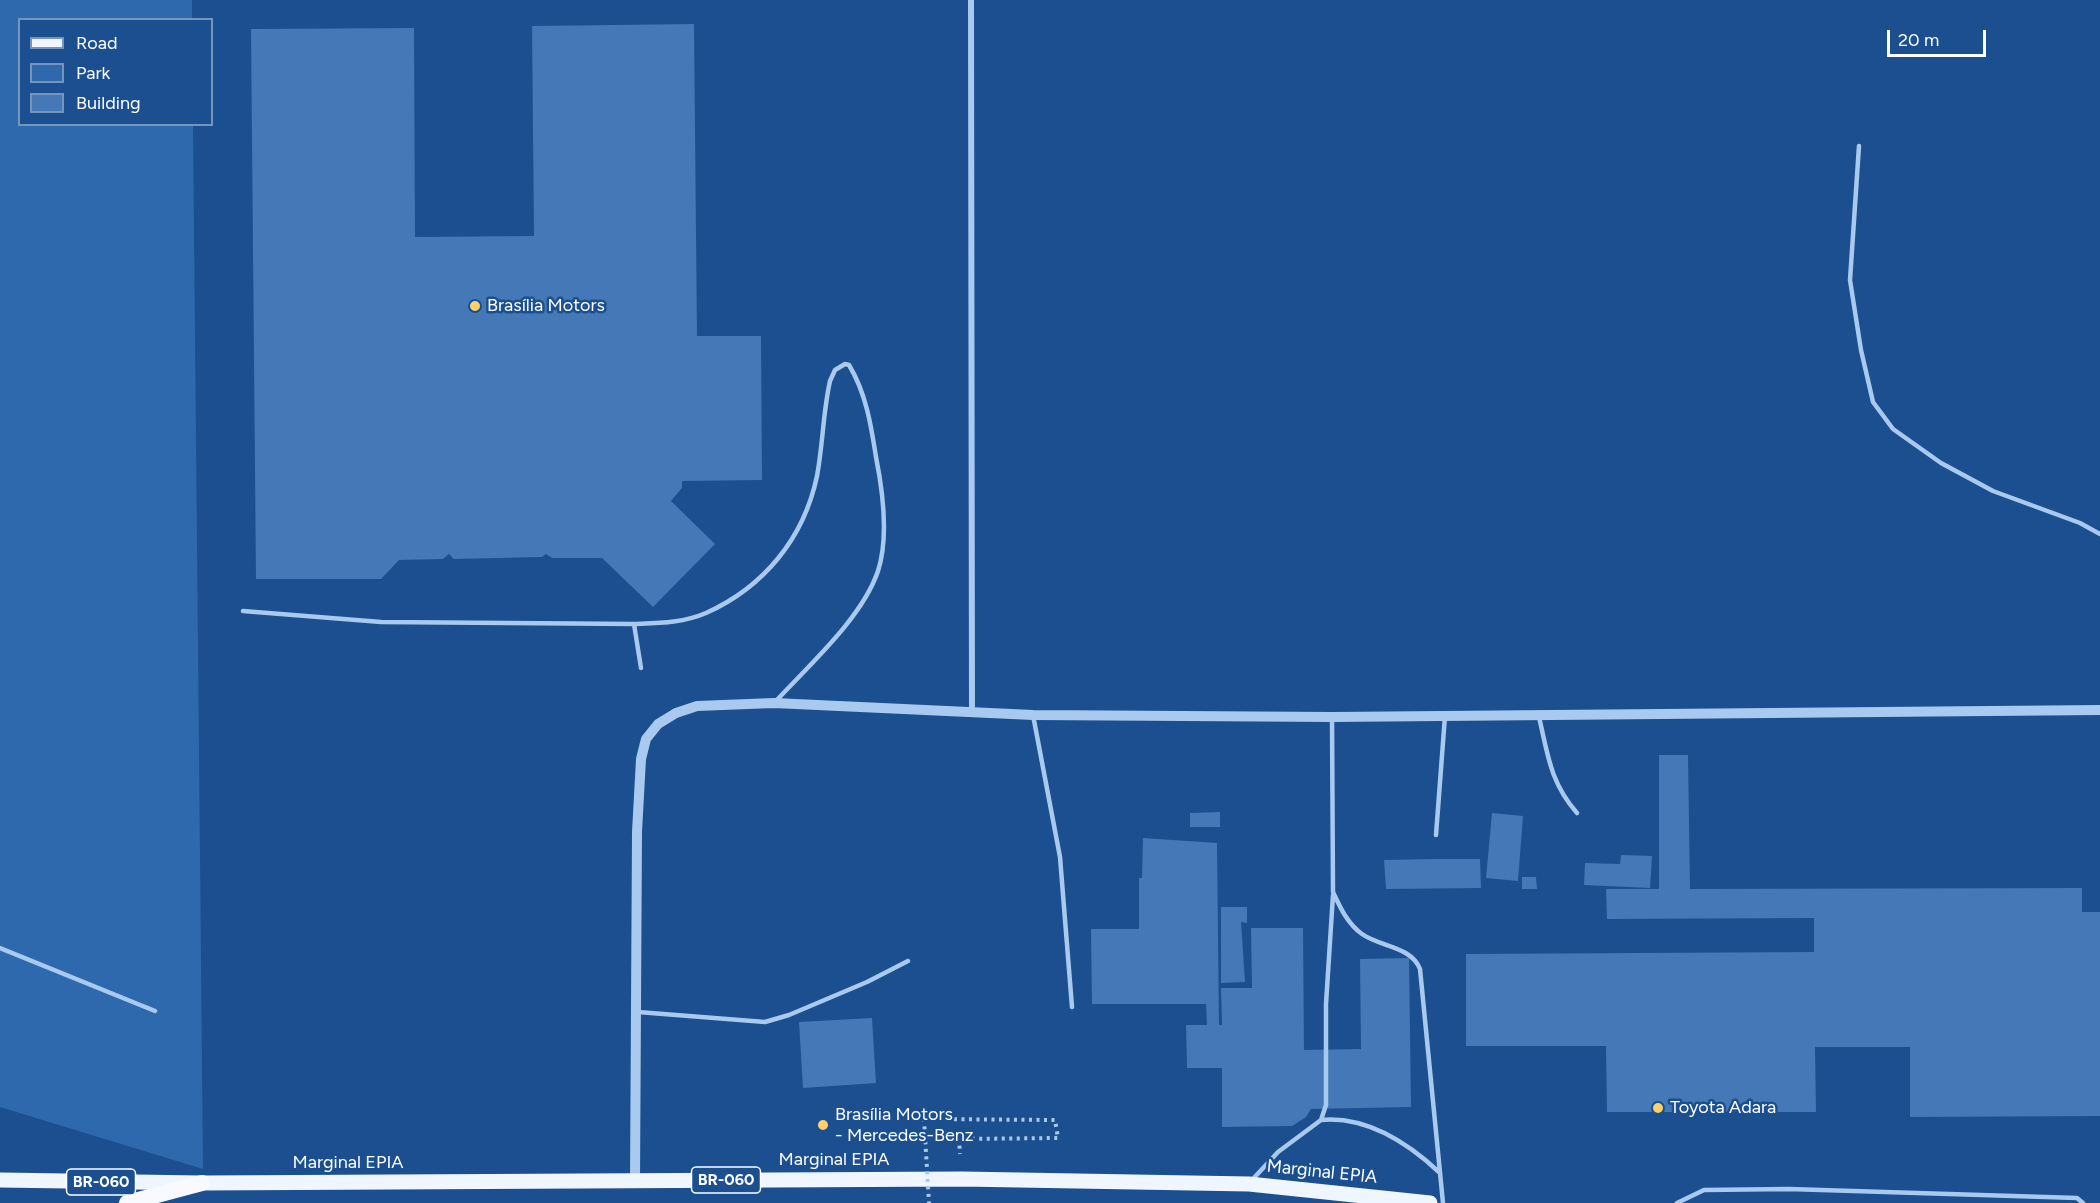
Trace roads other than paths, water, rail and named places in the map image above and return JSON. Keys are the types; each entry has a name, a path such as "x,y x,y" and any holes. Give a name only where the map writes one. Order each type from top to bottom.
{"highway":[{"path":"127,1203 202,1183"}],"main road":[{"name":"Marginal EPIA","path":"202,1183 962,1179 1249,1184 1430,1203"},
{"name":"BR-060","path":"0,1180 202,1183"}],"street":[{"path":"971,0 972,713"},
{"path":"635,1180 637,832 641,759 646,739 658,724 676,713 697,706 774,703 1033,715 1332,717 2100,710"}],"lane":[{"path":"1859,146 1850,280 1861,350 1873,402 1893,429 1941,463 1993,491 2080,523 2100,534"},
{"path":"243,611 381,622 634,624 672,622 705,613 732,598 789,548 805,514 816,479 830,381 839,365 849,365 857,379 869,415 882,489 882,544 878,571 861,607 774,703"},
{"path":"634,624 640,668"},
{"path":"1033,715 1060,857 1072,1007"},
{"path":"1538,715 1553,776 1561,794 1576,813"},
{"path":"1436,835 1445,716"},
{"path":"1321,1120 1326,1105 1326,1004 1333,892 1332,717"},
{"path":"1333,892 1345,916 1360,933 1411,956 1420,969 1443,1203"},
{"path":"0,948 155,1011"},
{"path":"635,1011 765,1022 789,1015 867,982 908,961"},
{"path":"1249,1184 1278,1152 1321,1120 1339,1118 1387,1134 1417,1152 1440,1173"},
{"path":"1677,1203 1704,1190 1789,1189 2067,1197 2077,1198 2083,1203"}],"place":[{"name":"Brasília Motors","path":"475,306"},
{"name":"Toyota Adara","path":"1658,1108"},
{"name":"Brasília Motors - Mercedes-Benz","path":"823,1125"}]}
